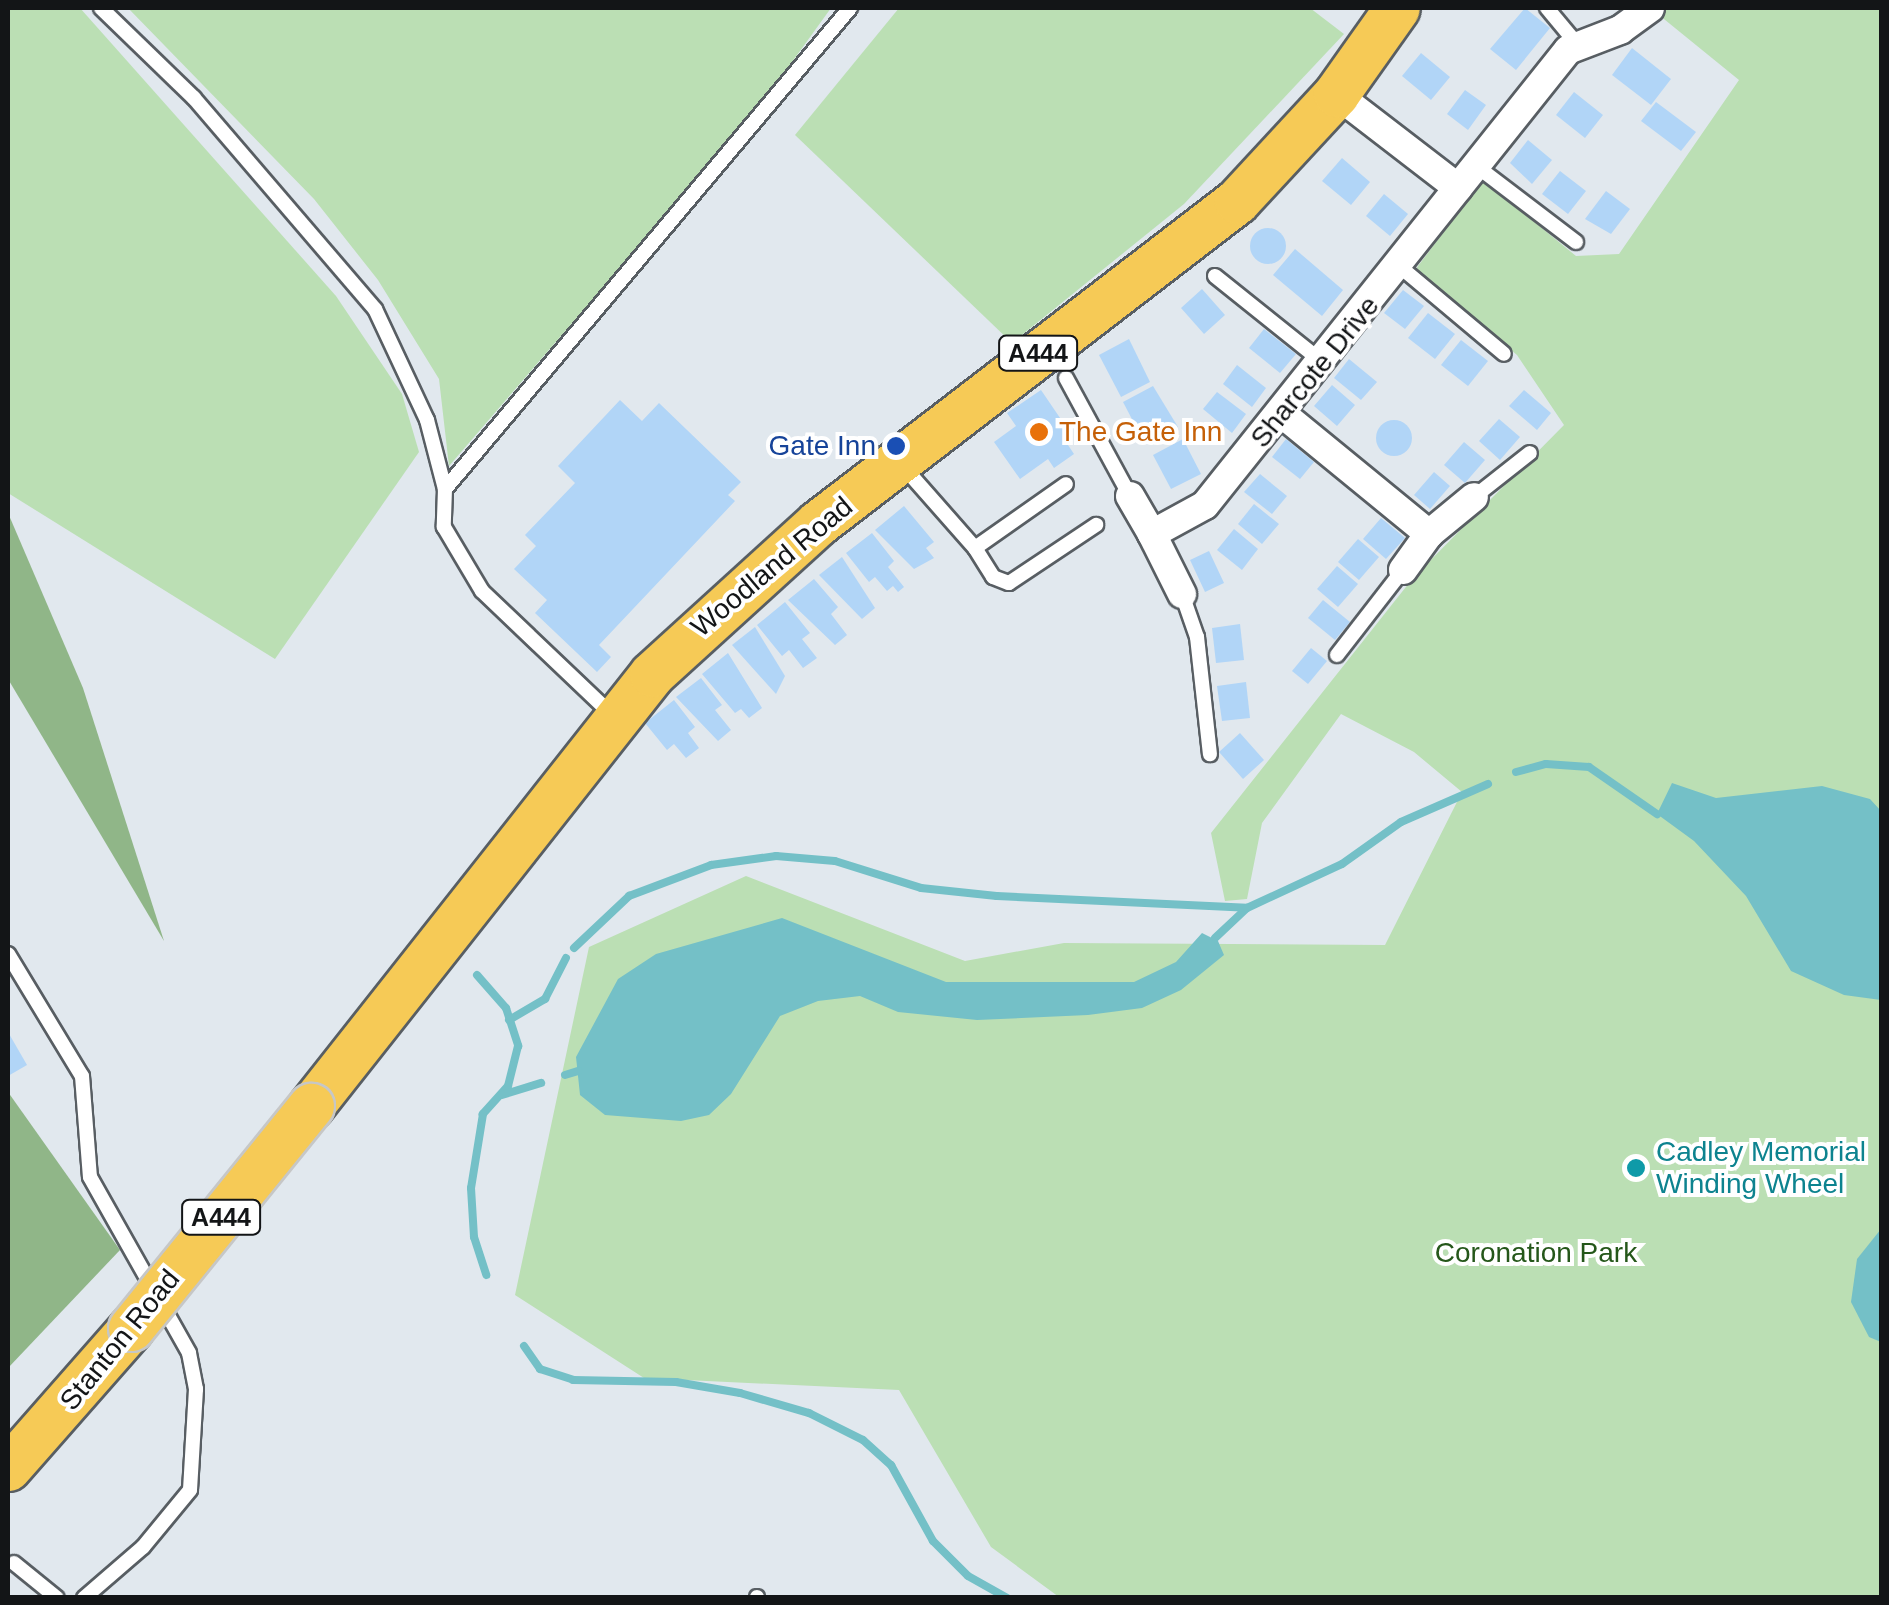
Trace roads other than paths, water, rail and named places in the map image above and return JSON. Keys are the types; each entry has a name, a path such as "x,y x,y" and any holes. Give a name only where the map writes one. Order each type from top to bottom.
{"highway":[{"name":"Woodland Road","path":"413,973 615,718 724,603 1237,201 1336,94 1397,8"},
{"name":"Stanton Road","path":"8,1468 130,1328 311,1106 413,973"}],"street":[{"path":"1577,44 1620,30 1650,8"},
{"name":"Sharcote Drive","path":"1152,534 1205,505 1577,44"},
{"path":"1336,94 1467,177"},
{"path":"1280,412 1429,534"},
{"path":"1130,496 1182,594"},
{"path":"1404,570 1429,534 1474,498"}],"lane":[{"path":"101,8 194,98 374,309 428,420 445,489 444,527 482,591 615,718"},
{"path":"445,489 850,8"},
{"path":"1546,8 1577,44"},
{"path":"1467,177 1576,242"},
{"path":"1398,266 1504,354"},
{"path":"1216,276 1321,361"},
{"path":"1066,378 1130,496"},
{"path":"1474,498 1530,453"},
{"path":"900,463 975,548 997,582 1009,583 1096,525"},
{"path":"975,548 1066,484"},
{"path":"1336,654 1404,570"},
{"path":"1182,594 1197,638 1210,754"},
{"path":"8,954 82,1076 90,1177 189,1353 196,1389 198,1434 190,1490 143,1547 84,1598"},
{"path":"14,1563 57,1598"}],"water":[{"path":"1672,783 1716,798 1822,786 1870,799 1881,811 1881,1000 1844,995 1791,971 1746,896 1694,841 1657,814"},
{"path":"782,918 946,982 1134,982 1176,962 1202,933 1218,941 1224,955 1181,990 1142,1008 1088,1015 977,1020 898,1012 860,996 818,1001 780,1016 731,1094 709,1115 681,1121 605,1115 580,1095 576,1057 618,979 656,954"},
{"path":"1881,1229 1881,1342 1869,1337 1851,1302 1857,1259"}],"waterway":[{"path":"1516,772 1546,764 1589,767 1657,814"},
{"path":"574,948 629,896 711,865 776,856 835,861 921,888 997,896 1247,908 1342,864 1401,822 1488,784"},
{"path":"1215,938 1247,908"},
{"path":"509,1020 545,999 566,958"},
{"path":"477,975 506,1008 518,1046 508,1086 483,1114 471,1188 474,1237 486,1275"},
{"path":"565,1075 578,1071"},
{"path":"502,1095 541,1083"},
{"path":"524,1346 540,1369 573,1380 676,1382 740,1393 809,1413 863,1440 891,1465 933,1541 968,1576 1007,1598"}],"place":[{"name":"The Gate Inn","path":"1039,432"},
{"name":"Gate Inn","path":"896,446"},
{"name":"Cadley Memorial Winding Wheel","path":"1636,1168"}],"park label":[{"name":"Coronation Park","path":"1536,1253"}]}
